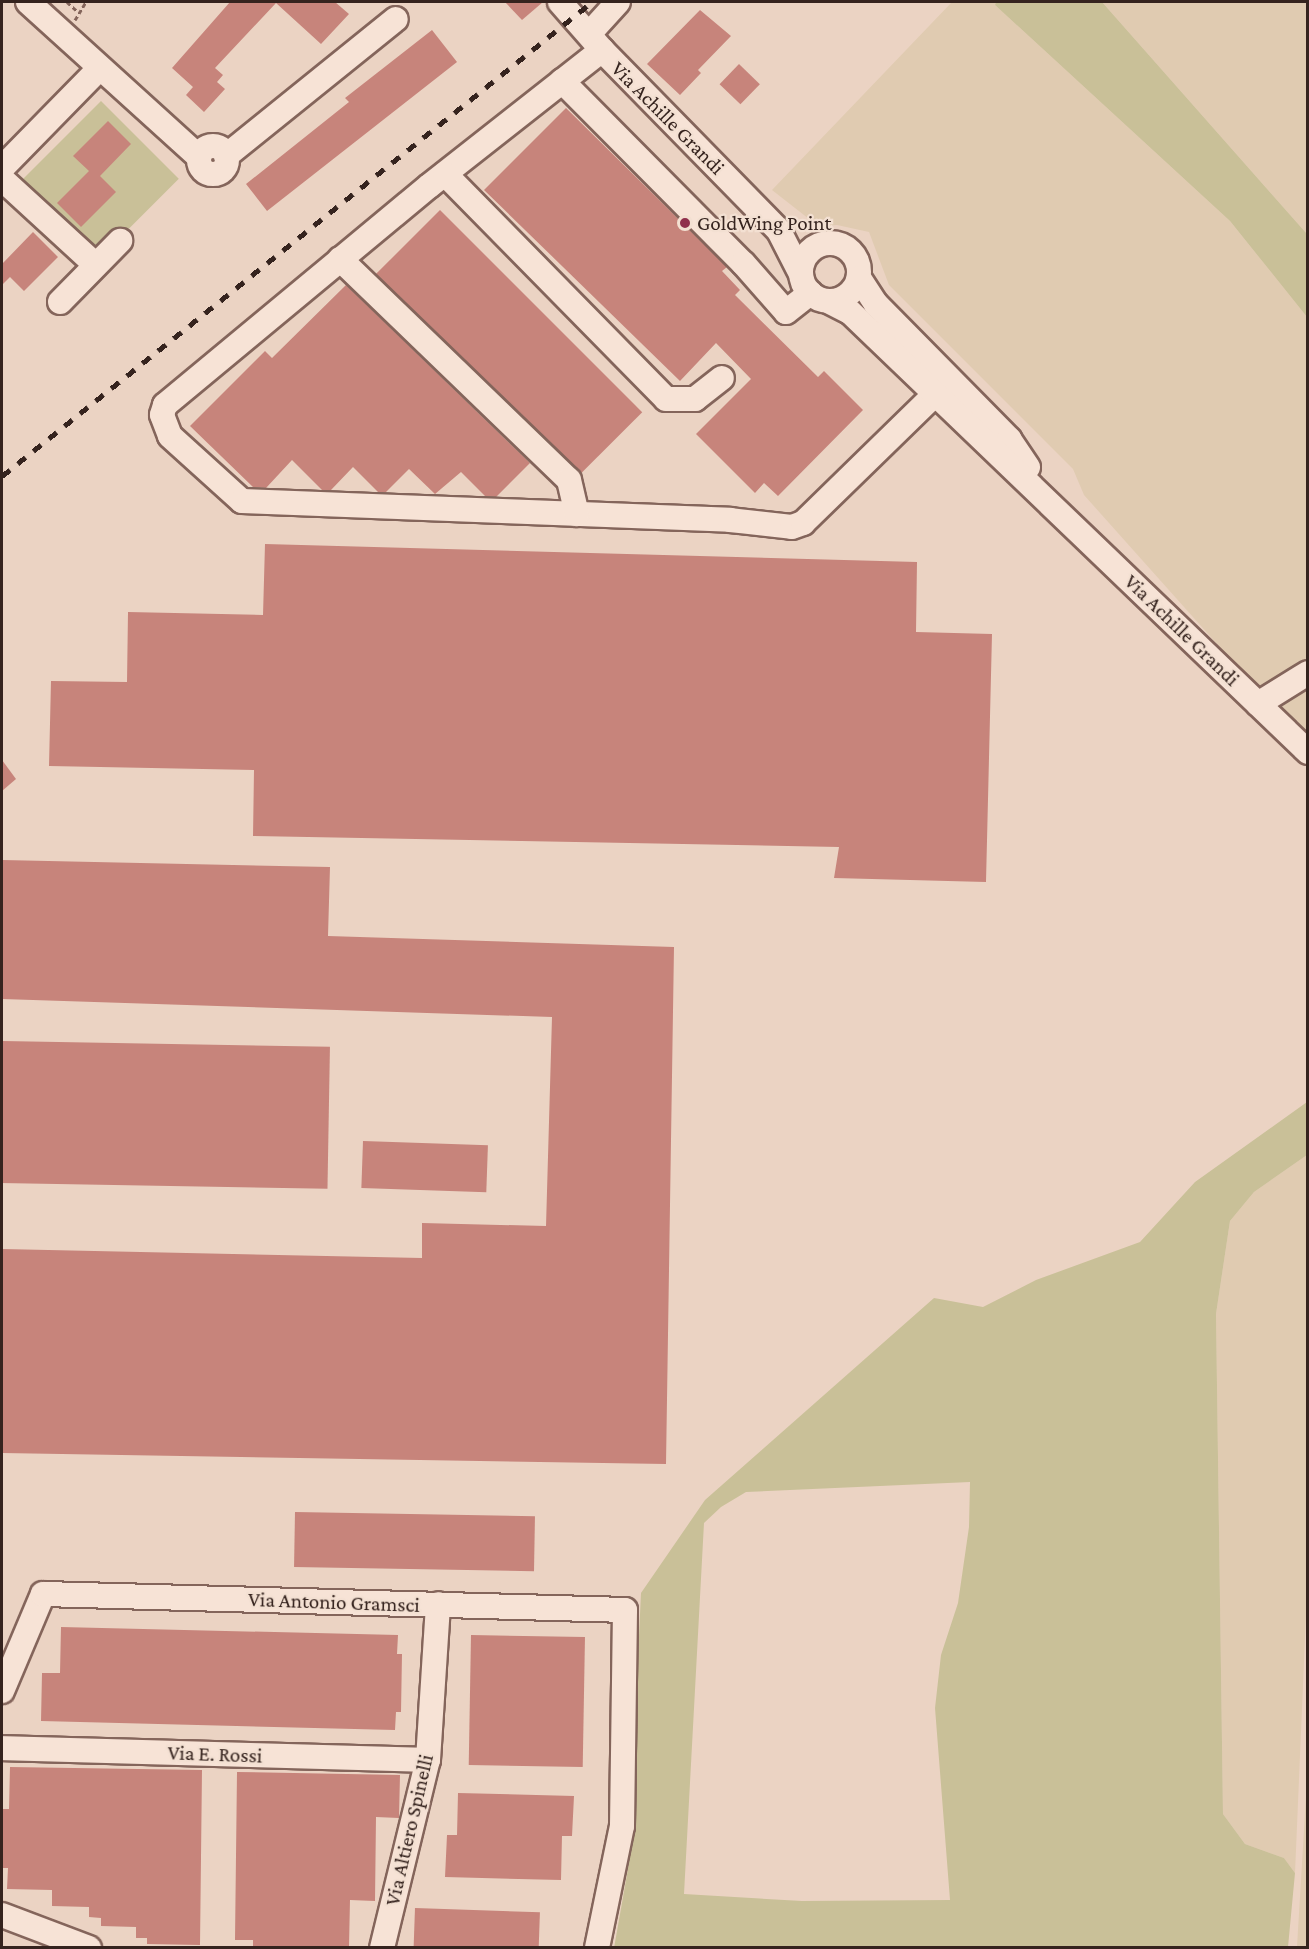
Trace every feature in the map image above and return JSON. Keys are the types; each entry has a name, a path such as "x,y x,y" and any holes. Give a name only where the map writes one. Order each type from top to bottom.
{"street":[{"path":"28,2 99,69 199,157 204,149 212,146 226,156 396,19"},
{"name":"Via Achille Grandi","path":"560,2 595,42 779,231 813,289 850,312 1057,508 1308,752"},
{"path":"618,2 595,42 562,81 445,174 165,405 162,415 170,436 242,501 730,520 792,527 803,523 936,393"},
{"path":"2,168 99,69"},
{"path":"562,81 743,263 786,312 813,289"},
{"path":"445,174 666,399 695,399 722,378"},
{"path":"2,179 96,265"},
{"name":"Via Achille Grandi","path":"779,231 848,249 858,263 859,278 876,304 1009,439 1057,508"},
{"path":"60,302 120,241"},
{"path":"813,289 804,257 822,244"},
{"path":"340,260 569,480 577,514"},
{"path":"813,289 848,295 859,278"},
{"path":"1258,704 1308,674"},
{"name":"Via Antonio Gramsci","path":"2,1691 43,1594 625,1610 622,1826 597,1947"},
{"name":"Via Altiero Spinelli","path":"382,1947 428,1760 438,1605"},
{"name":"Via E. Rossi","path":"2,1748 428,1760"},
{"path":"2,1915 89,1947"}],"path":[{"path":"67,2 77,10"},
{"path":"81,29 74,20 77,10 86,2"}],"shaded area":[{"path":"952,2 996,2 995,5 1230,221 1307,317 1307,746 1281,705 1226,654 1084,495 1073,469 889,285 869,232 837,225 818,226 772,190"},
{"path":"996,2 1102,2 1307,234 1307,317 1230,221 995,5"},
{"path":"1102,2 1307,2 1307,234"},
{"path":"101,101 179,179 96,262 18,184"},
{"path":"1307,1102 1307,1155 1254,1192 1230,1221 1216,1314 1223,1814 1245,1844 1284,1858 1295,1873 1288,1947 614,1948 628,1869 641,1593 705,1500 934,1298 983,1307 1036,1280 1140,1242 1195,1182","holes":["970,1482 969,1527 958,1603 941,1655 935,1708 950,1900 802,1901 684,1894 704,1523 721,1507 746,1492"]},
{"path":"1307,1155 1308,1568 1295,1873 1284,1858 1245,1844 1223,1814 1216,1314 1230,1221 1254,1192"},
{"path":"1307,1780 1307,1947 1297,1947"}],"building":[{"path":"230,2 335,2 349,14 321,44 276,3 215,68 223,75 217,82 225,89 204,112 186,95 193,87 172,68"},
{"path":"505,2 543,2 522,20"},
{"path":"700,10 731,36 698,70 701,73 680,95 647,64"},
{"path":"432,30 457,62 267,211 246,184 349,102 345,98"},
{"path":"739,64 760,84 740,104 720,84"},
{"path":"566,108 727,267 722,271 740,290 735,295 818,377 824,371 863,410 778,496 764,483 755,493 696,434 751,379 716,343 680,381 484,190"},
{"path":"108,121 131,144 100,176 116,192 81,227 57,203 89,171 73,156"},
{"path":"440,210 642,412 578,477 376,274"},
{"path":"33,232 58,257 24,291 10,277 2,285 2,264"},
{"path":"346,285 530,463 496,497 485,496 461,472 435,494 409,469 386,492 378,492 353,467 331,490 322,490 292,460 266,488 253,487 190,426 265,351 272,358"},
{"path":"265,544 917,562 916,632 992,634 986,882 834,878 839,847 253,836 254,770 49,766 51,681 127,682 128,612 263,615"},
{"path":"2,760 16,779 2,791"},
{"path":"2,860 330,867 328,936 674,947 666,1464 2,1453 2,1249 422,1258 422,1223 546,1226 552,1017 2,999"},
{"path":"2,1041 330,1047 327,1189 2,1183"},
{"path":"363,1141 488,1145 486,1192 361,1188"},
{"path":"295,1512 535,1516 534,1571 294,1567"},
{"path":"61,1627 398,1635 397,1654 402,1654 401,1712 396,1712 395,1730 41,1721 42,1673 60,1673"},
{"path":"471,1635 585,1637 583,1767 469,1765"},
{"path":"10,1767 202,1770 200,1945 147,1944 147,1938 136,1938 136,1927 101,1926 101,1918 89,1917 89,1907 52,1906 52,1890 7,1889 8,1868 2,1868 2,1809 9,1809"},
{"path":"237,1772 400,1775 399,1818 376,1817 375,1901 350,1900 349,1947 253,1947 253,1940 235,1940"},
{"path":"458,1793 574,1796 572,1836 562,1836 561,1880 445,1877 447,1835 457,1835"},
{"path":"415,1908 540,1912 539,1948 414,1947"}],"railway":[{"path":"2,476 592,2"}],"place":[{"name":"GoldWing Point","path":"685,223"}]}
